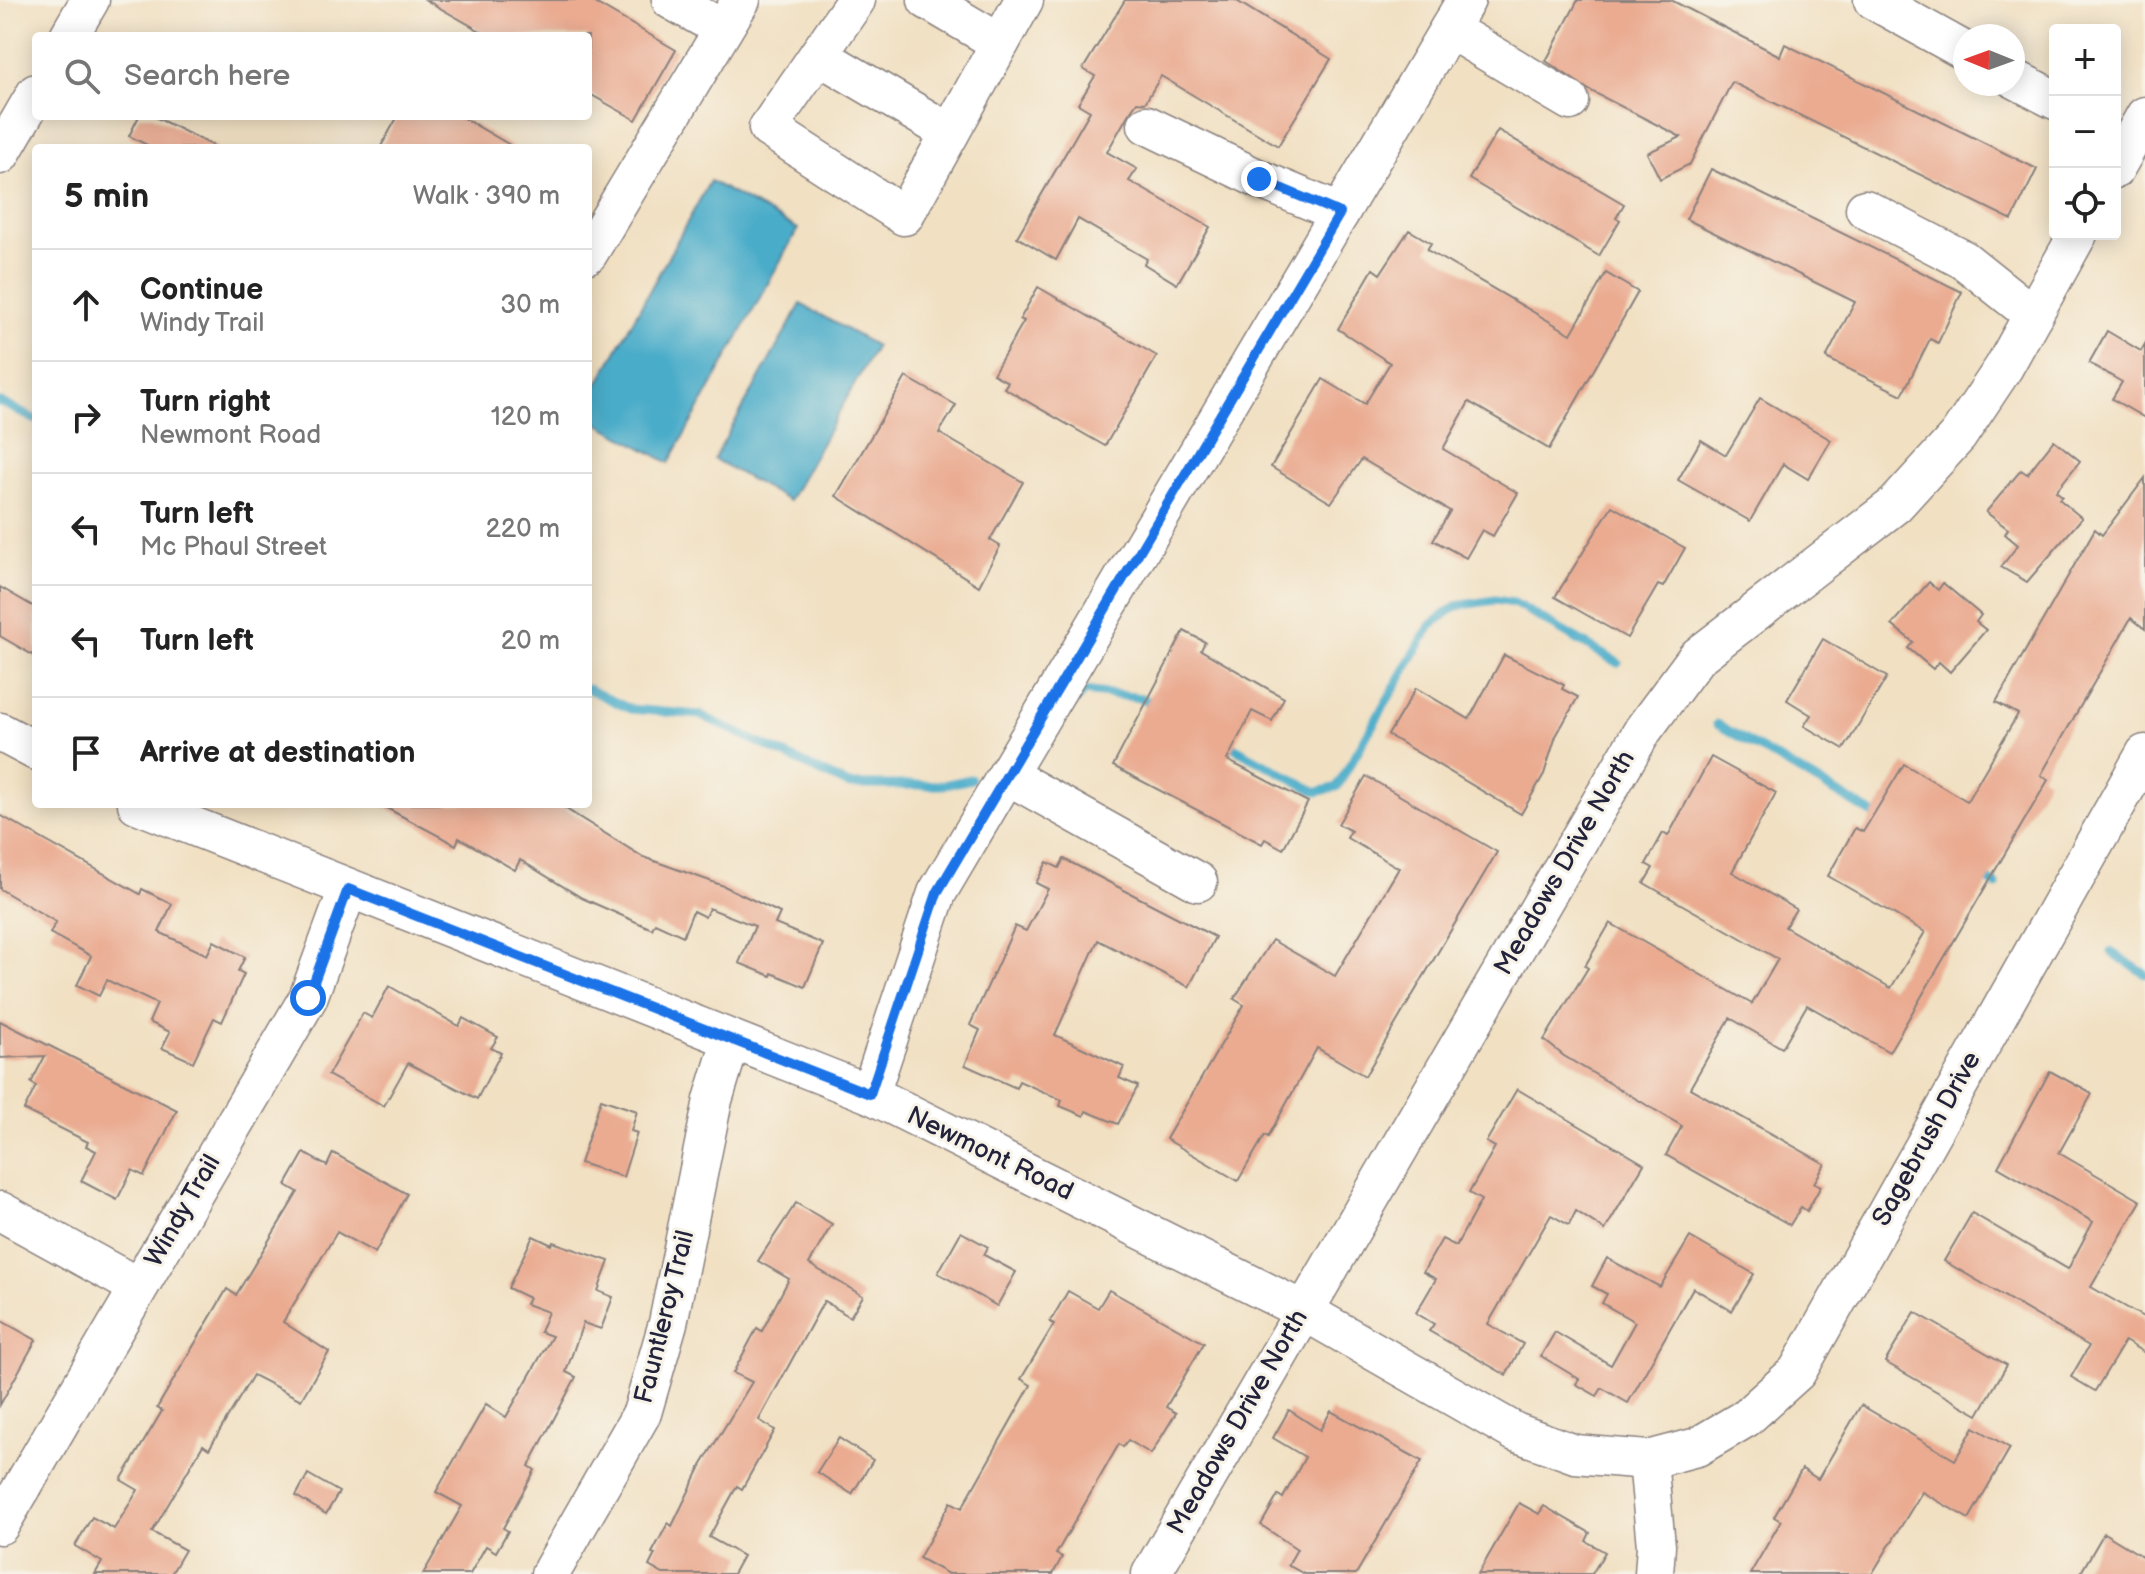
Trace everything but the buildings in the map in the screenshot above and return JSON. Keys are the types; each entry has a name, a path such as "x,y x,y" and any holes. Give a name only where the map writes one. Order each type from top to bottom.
{"street":[{"path":"71,32 90,0"},
{"path":"592,247 732,15 671,0"},
{"path":"856,0 768,128 904,216 1024,0"},
{"path":"927,0 1000,43"},
{"path":"1898,6 1953,43"},
{"path":"870,1094 937,893 1458,15 1570,101"},
{"path":"818,55 950,133"},
{"path":"2025,84 2049,97"},
{"path":"0,155 32,100"},
{"path":"1147,125 1259,179 1340,213"},
{"path":"1865,209 1964,260 2033,315"},
{"name":"Meadows Drive North","path":"1151,1574 1302,1310 1643,730 1697,657 1895,505 1958,436 2004,367 2075,240"},
{"path":"0,732 32,749"},
{"name":"Sagebrush Drive","path":"1648,1460 1697,1447 1722,1433 1746,1418 1797,1372 2145,754"},
{"path":"1007,775 1198,882"},
{"name":"Newmont Road","path":"147,808 870,1094 1302,1310 1515,1432 1575,1454 1648,1460"},
{"name":"Windy Trail","path":"0,1525 308,998 348,889"},
{"name":"Fauntleroy Trail","path":"550,1574 642,1413 668,1323 713,1100 731,1041"},
{"path":"0,1211 138,1287"},
{"path":"1648,1460 1656,1546 1654,1574"}],"water":[{"path":"710,181 798,229 669,463 592,420 592,395"},
{"path":"801,304 876,346 789,501 714,459"}],"waterway":[{"path":"0,402 32,418"},
{"path":"1224,742 1317,792 1337,787 1430,626 1456,606 1495,600 1514,603 1618,663"},
{"path":"592,691 630,709 700,715 849,785 943,785 971,779"},
{"path":"1062,716 1084,691 1142,698 1158,706"},
{"path":"1717,724 1884,820"},
{"path":"1979,876 1996,885"},
{"path":"2111,952 2145,974"}],"route":[{"path":"308,998 348,889 870,1094 937,893 1340,213 1259,179"}]}
